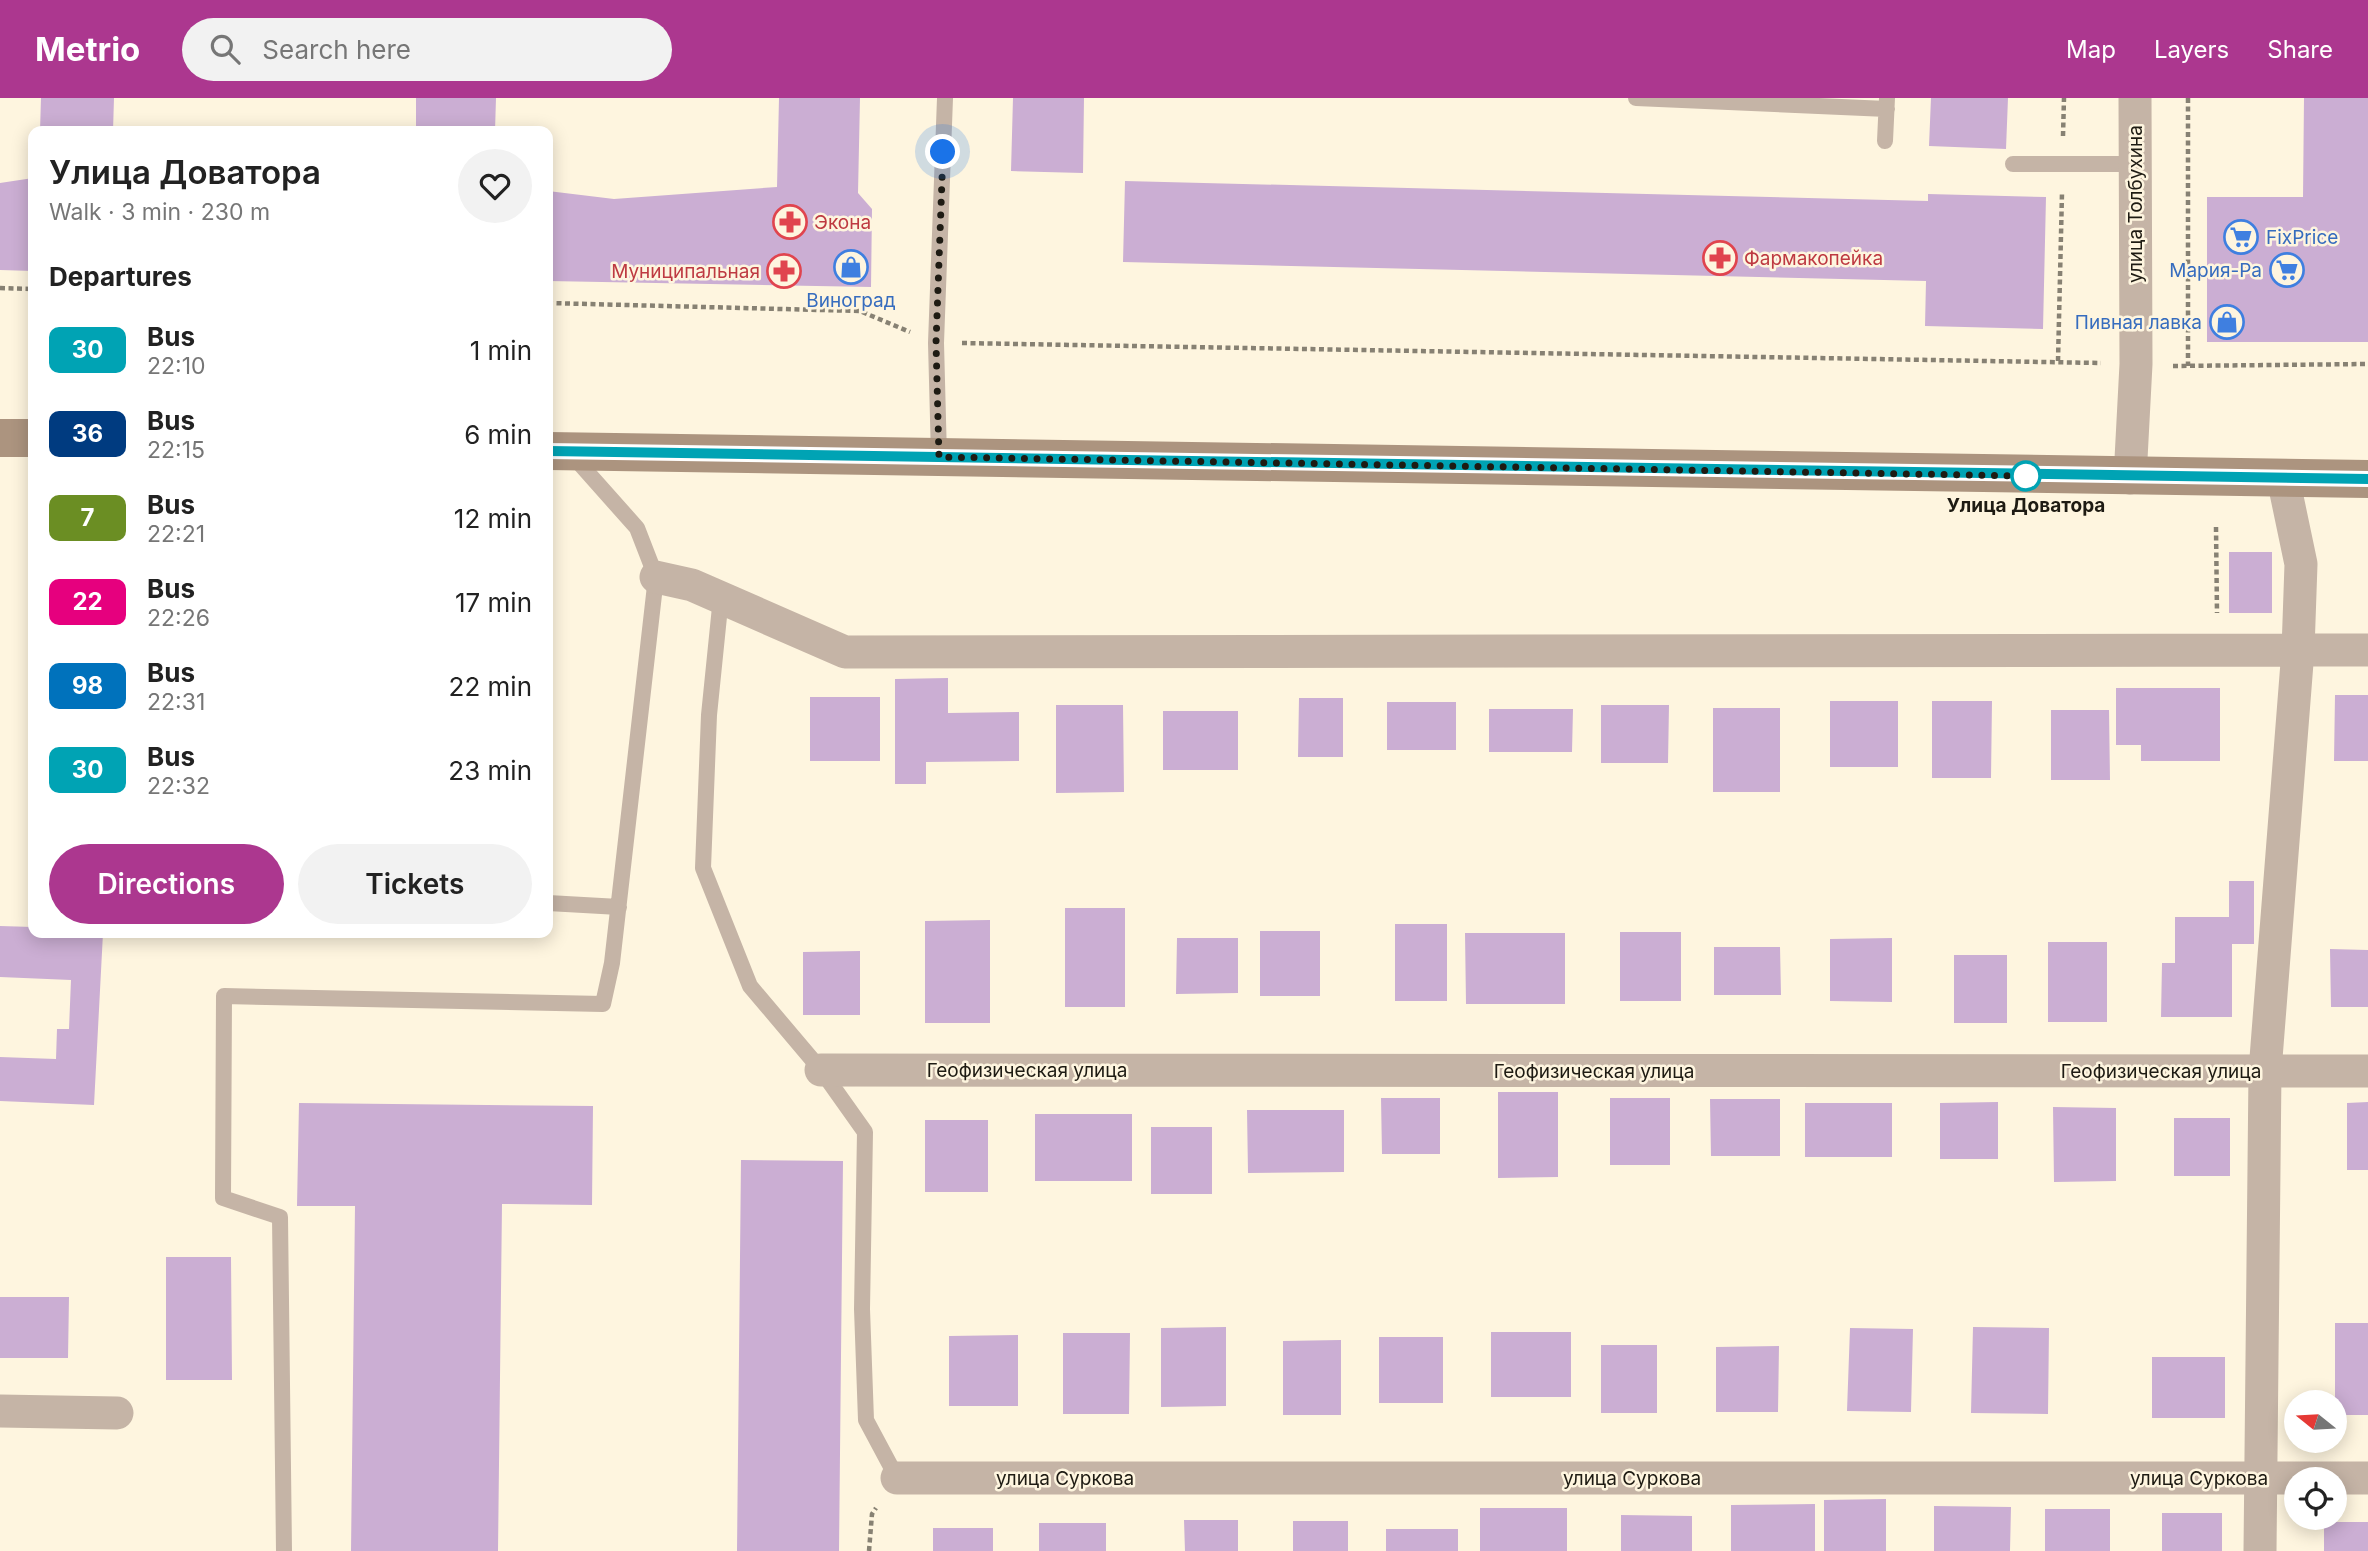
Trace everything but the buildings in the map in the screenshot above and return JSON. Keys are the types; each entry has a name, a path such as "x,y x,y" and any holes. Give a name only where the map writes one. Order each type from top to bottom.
{"main road":[{"path":"0,438 28,439"},
{"path":"558,451 2130,478 2368,479"}],"street":[{"name":"улица Толбухина","path":"2130,478 2136,364 2135,98"},
{"path":"2260,1551 2265,1071 2298,650 2301,564 2283,478"},
{"path":"656,577 721,597 845,652 2368,650"},
{"name":"Геофизическая улица","path":"821,1070 2368,1071"},
{"path":"0,1411 117,1413"},
{"name":"улица Суркова","path":"897,1478 2368,1478"}],"lane":[{"path":"939,457 936,343 945,98"},
{"path":"1636,98 1887,104 1885,141"},
{"path":"2013,164 2134,164"},
{"path":"284,1551 280,1217 223,1198 224,996 603,1004 619,907 656,577 637,528 558,451"},
{"path":"721,597 709,715 704,868 750,986 821,1070 865,1132 862,1309 866,1420 897,1478"},
{"path":"553,903 619,907"}],"path":[{"path":"2058,361 2064,98"},
{"path":"2188,98 2188,366"},
{"path":"0,288 28,289"},
{"path":"553,303 860,311 936,343 2058,361 2188,366 2368,364"},
{"path":"2216,527 2217,612"}],"bus line":[{"name":"30","path":"553,451 2130,478 2368,479"}],"place":[{"name":"Экона","path":"790,222"},
{"name":"FixPrice","path":"2241,237"},
{"name":"Фармакопейка","path":"1720,258"},
{"name":"Виноград","path":"851,267"},
{"name":"Мария-Ра","path":"2287,270"},
{"name":"Муниципальная","path":"784,271"},
{"name":"Пивная лавка","path":"2227,322"},
{"name":"Улица Доватора","path":"2026,476"}],"route":[{"path":"943,152 936,343 939,457 2026,476"}]}
